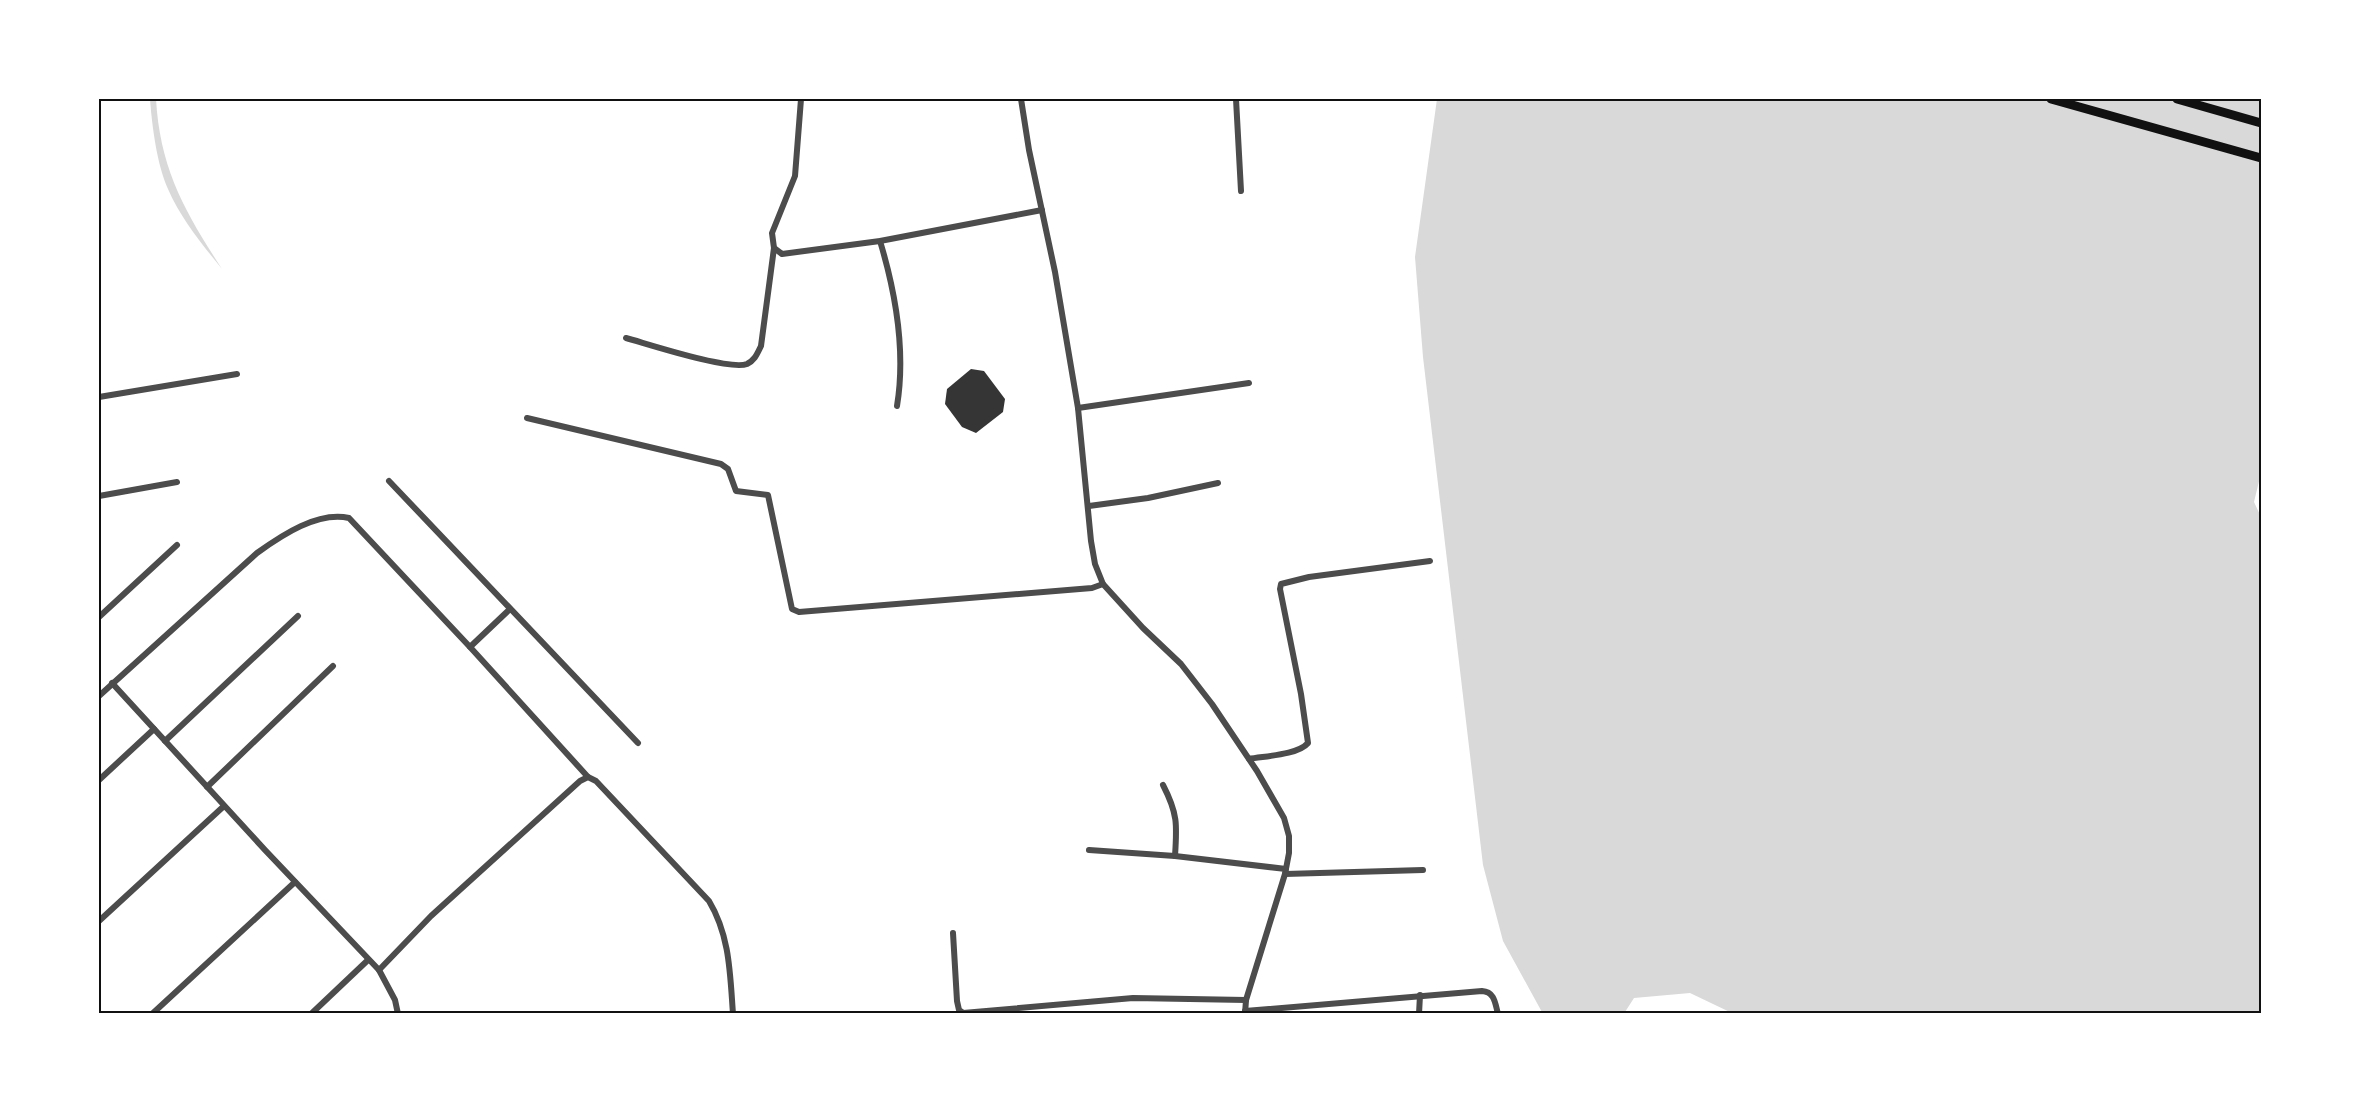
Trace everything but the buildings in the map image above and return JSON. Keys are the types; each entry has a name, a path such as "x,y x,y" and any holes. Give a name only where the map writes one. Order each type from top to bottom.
{"main road":[{"path":"2050,99 2261,158"},
{"path":"2177,99 2261,123"}],"street":[{"path":"626,338 705,360 744,365 755,359 761,346 774,248 772,233 795,176 801,99"},
{"path":"1021,99 1056,272 1078,408 1095,564 1103,584 1143,628 1181,664 1212,704 1249,759 1284,818 1289,836 1289,853 1285,871 1245,1000 1245,1012 1420,995 1490,992 1498,1014"},
{"path":"1236,99 1241,191"},
{"path":"774,248 782,254 880,241 1042,210"},
{"path":"880,241 901,345 902,377 897,406"},
{"path":"99,397 237,374"},
{"path":"1078,408 1153,395 1249,383"},
{"path":"527,418 721,464 728,469 736,491 768,495 792,609 799,612 974,599 1092,588 1103,584"},
{"path":"389,481 638,743"},
{"path":"99,496 177,482"},
{"path":"1089,506 1148,498 1218,483"},
{"path":"99,696 257,553 276,539 336,515 349,518 470,646 588,777 596,781 709,901 719,919 727,946 734,1014"},
{"path":"99,617 177,545"},
{"path":"1249,759 1295,751 1304,748 1308,743 1301,694 1280,589 1281,584 1309,577 1430,561"},
{"path":"470,646 510,609"},
{"path":"165,741 298,616"},
{"path":"207,787 333,666"},
{"path":"112,683 379,970 395,1000 398,1014"},
{"path":"99,780 154,729"},
{"path":"379,970 431,916 580,781 588,777"},
{"path":"1164,785 1174,805 1177,822 1175,856"},
{"path":"99,921 224,806"},
{"path":"1089,850 1175,856 1285,871 1423,870"},
{"path":"152,1014 295,882"},
{"path":"952,933 957,1001 959,1010 963,1013 1134,998 1245,1000"},
{"path":"311,1014 368,960"},
{"path":"1419,1014 1420,995"}],"shaded area":[{"path":"150,99 156,99 163,147 177,189 186,209 222,269 186,221 168,189 158,157"},
{"path":"1437,99 2261,99 2261,473 2254,502 2261,517 2261,1014 1734,1014 1690,993 1634,998 1625,1012 1619,1014 1543,1014 1503,941 1483,865 1423,357 1415,257"}]}
